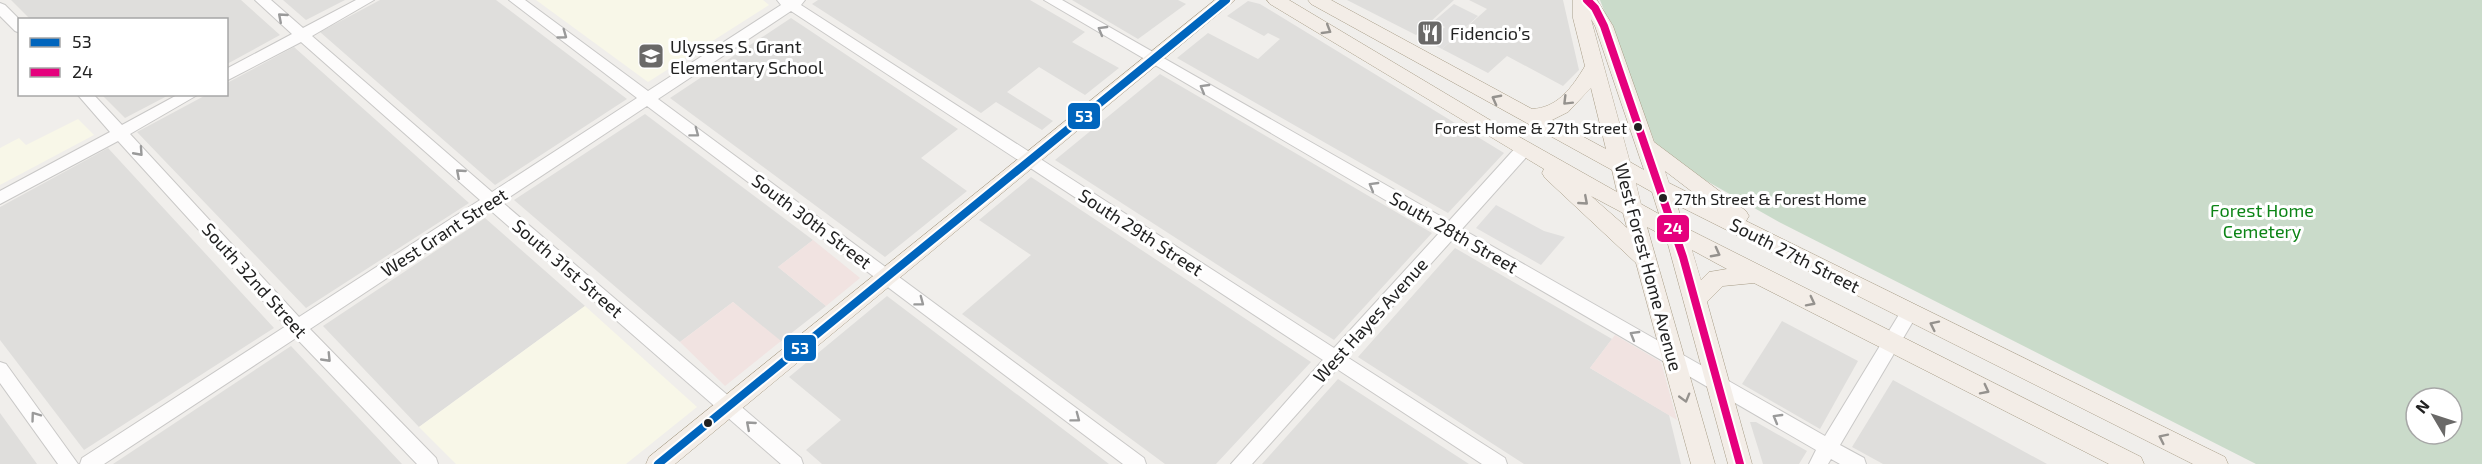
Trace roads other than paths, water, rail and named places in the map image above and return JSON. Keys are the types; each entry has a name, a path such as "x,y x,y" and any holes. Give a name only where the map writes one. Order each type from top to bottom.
{"main road":[{"path":"658,464 1226,0"},
{"name":"South 27th Street","path":"1276,0 1524,149 1634,209 2132,464"},
{"name":"South 27th Street","path":"1317,0 1661,188 2216,464"},
{"name":"West Forest Home Avenue","path":"1582,0 1582,18 1594,67 1634,209 1666,337 1703,464"},
{"name":"West Forest Home Avenue","path":"1587,0 1595,8 1604,26 1643,143 1661,188 1720,386 1740,464"},
{"path":"1527,116 1544,115 1561,108 1589,78 1594,67"},
{"path":"1643,143 1658,157 1790,253"},
{"path":"1524,149 1617,231 1647,261"},
{"path":"1695,300 1717,278 1759,275"}],"street":[{"name":"South 31st Street","path":"262,0 794,464"},
{"path":"228,75 367,0"},
{"name":"South 30th Street","path":"516,0 1137,464"},
{"name":"South 28th Street","path":"1051,0 1857,464"},
{"name":"West Grant Street","path":"89,464 792,2"},
{"name":"South 29th Street","path":"792,2 1498,464"},
{"path":"0,8 18,26"},
{"name":"South 32nd Street","path":"86,96 298,328 429,464"},
{"path":"0,198 188,96"},
{"name":"West Hayes Avenue","path":"1240,464 1524,149"},
{"path":"1818,464 1909,313"},
{"path":"0,369 69,464"}],"place":[{"name":"Fidencio’s","path":"1430,33"},
{"name":"Ulysses S. Grant Elementary School","path":"651,56"},
{"name":"Forest Home & 27th Street","path":"1638,127"},
{"name":"27th Street & Forest Home","path":"1663,198"}],"park label":[{"name":"Forest Home Cemetery","path":"2262,220"}]}
